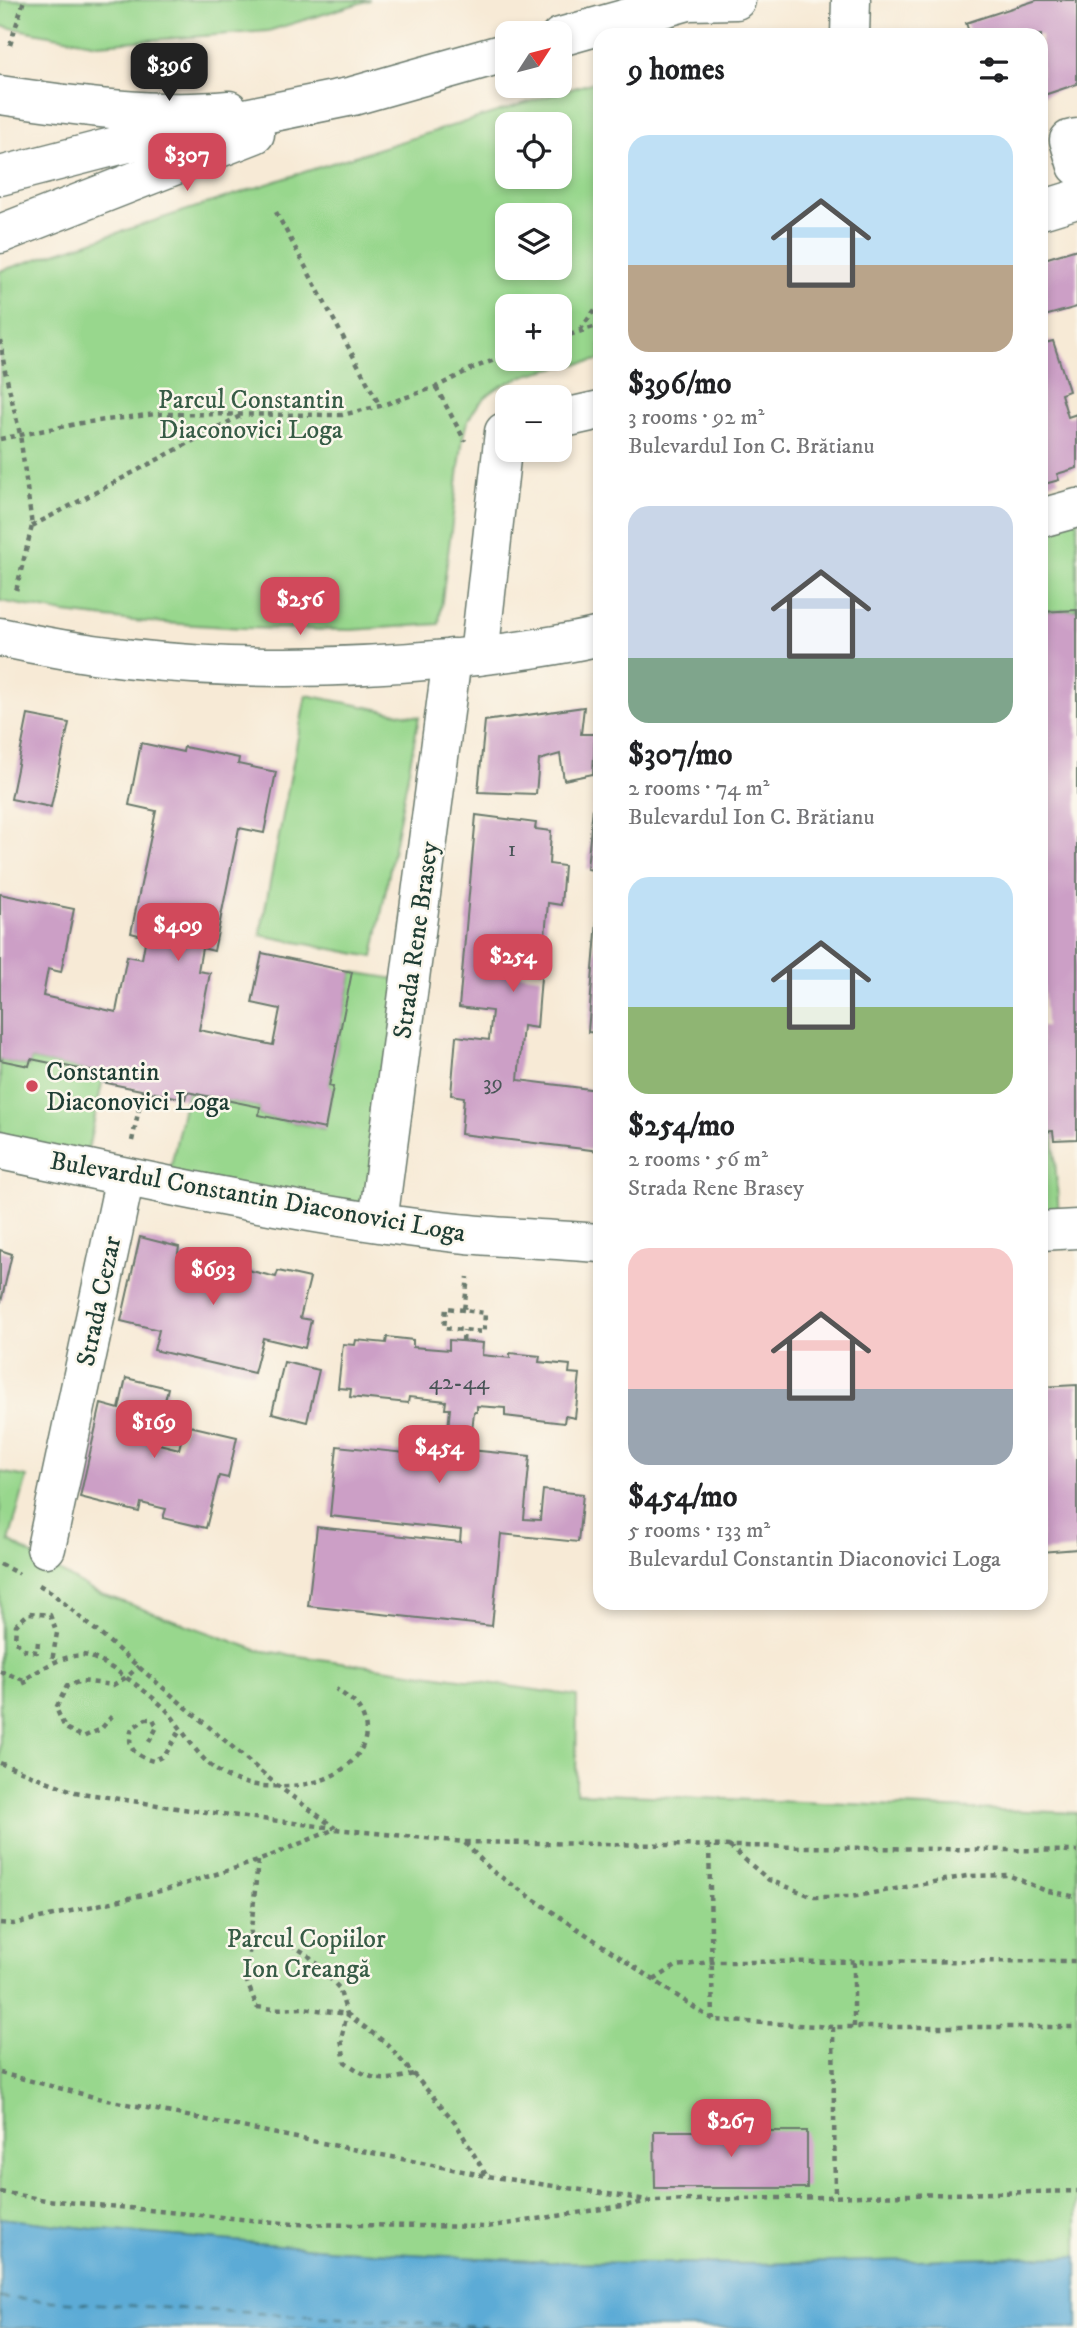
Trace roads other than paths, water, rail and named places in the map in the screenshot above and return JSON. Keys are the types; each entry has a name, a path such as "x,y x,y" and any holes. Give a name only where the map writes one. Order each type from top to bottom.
{"street":[{"path":"572,34 689,1 736,0"},
{"path":"850,28 851,0"},
{"path":"0,176 151,137 353,96 495,56"},
{"path":"0,94 102,108 174,112 283,107 353,96"},
{"path":"0,234 353,96"},
{"path":"1077,138 1069,140 1077,166"},
{"path":"1048,208 1077,199"},
{"path":"572,416 593,412"},
{"name":"Strada Rene Brasey","path":"378,1222 499,462"},
{"path":"1048,516 1077,508"},
{"path":"2,643 135,658 241,666 365,665 466,657 593,637"},
{"name":"Bulevardul Constantin Diaconovici Loga","path":"0,1150 124,1177 378,1222 458,1233 593,1243"},
{"name":"Strada Cezar","path":"35,1570 124,1177"},
{"path":"1048,1231 1077,1229"}],"water":[{"path":"0,2218 102,2230 339,2250 549,2262 756,2264 1077,2256 1077,2328 0,2328"}],"place":[{"name":"Constantin Diaconovici Loga","path":"32,1086"}],"park label":[{"name":"Parcul Constantin Diaconovici Loga","path":"251,414"},
{"name":"Parcul Copiilor Ion Creangă","path":"306,1952"}]}
